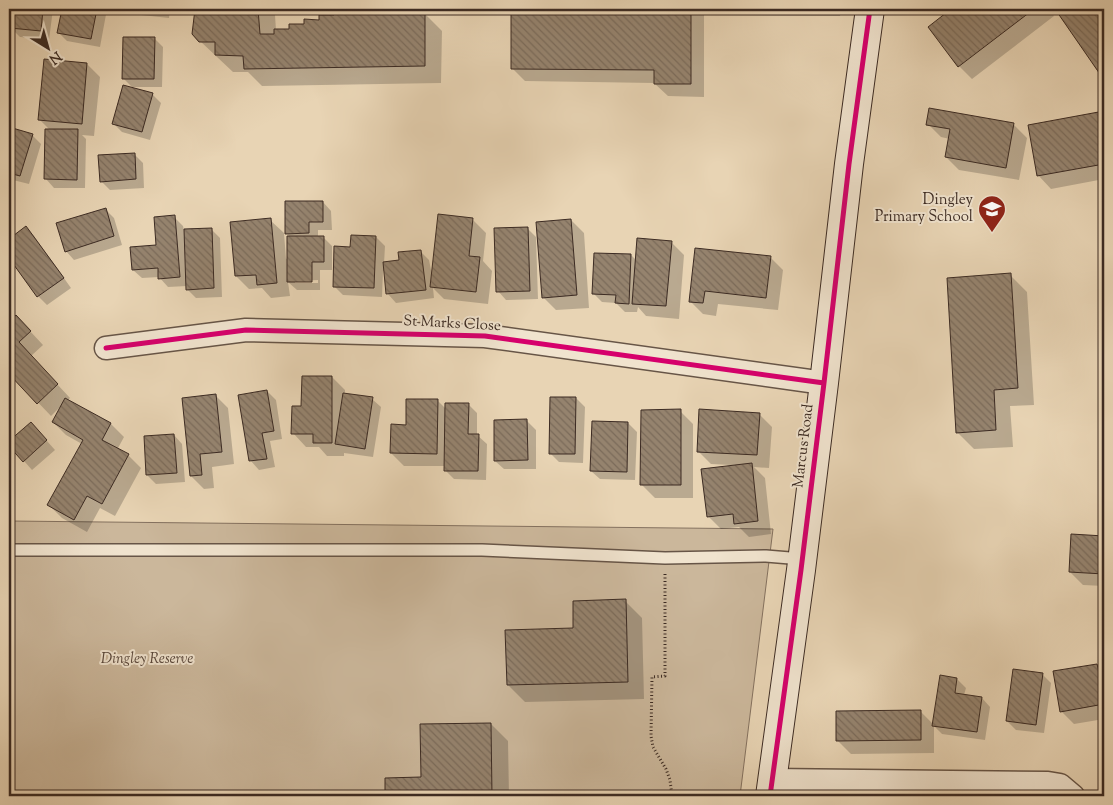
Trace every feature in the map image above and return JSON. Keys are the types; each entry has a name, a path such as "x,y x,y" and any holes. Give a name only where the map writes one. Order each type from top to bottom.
{"main road":[{"name":"Marcus Road","path":"771,788 802,559 849,164 870,9"}],"street":[{"name":"St Marks Close","path":"106,348 246,330 485,336 824,382"},
{"path":"771,788 1048,783 1060,785 1073,796"}],"lane":[{"path":"9,550 482,550 665,558 766,556 802,559"}],"path":[{"path":"665,558 665,676 652,677 651,736 654,747 668,774 672,796"}],"green space":[{"name":"Dingley Reserve","path":"9,521 773,529 740,796 9,796"}],"building":[{"path":"12,9 43,9 41,31 10,28"},
{"path":"62,9 97,9 91,39 57,33"},
{"path":"195,9 258,9 260,34 274,34 274,29 289,29 289,24 304,24 304,19 319,20 319,15 334,15 334,12 425,13 425,66 244,69 243,56 215,55 215,42 199,42 192,34"},
{"path":"511,9 691,9 691,84 654,84 654,70 511,69"},
{"path":"951,9 1034,9 958,67 928,27"},
{"path":"1055,9 1104,9 1104,80"},
{"path":"123,37 155,37 154,79 122,79"},
{"path":"44,59 87,63 82,124 38,120"},
{"path":"123,85 153,93 142,132 112,124"},
{"path":"929,108 1014,123 1006,168 945,157 950,129 926,125"},
{"path":"1104,111 1104,164 1037,176 1028,125"},
{"path":"9,127 33,134 20,176 9,173"},
{"path":"45,129 78,129 77,180 44,179"},
{"path":"135,153 136,179 100,182 98,155"},
{"path":"285,201 323,201 323,222 309,222 309,233 285,234"},
{"path":"106,208 114,236 65,252 56,223"},
{"path":"438,214 473,218 469,256 480,257 476,292 430,287"},
{"path":"175,215 180,277 158,279 158,268 132,270 130,247 156,245 154,217"},
{"path":"271,218 277,283 257,285 256,275 235,276 230,222"},
{"path":"571,219 577,295 542,298 536,222"},
{"path":"26,226 64,278 37,297 9,258 9,239"},
{"path":"528,227 530,291 496,292 494,228"},
{"path":"212,228 214,288 186,290 184,229"},
{"path":"351,235 376,236 374,288 333,287 334,246 350,247"},
{"path":"287,236 324,236 324,262 312,262 312,282 287,282"},
{"path":"637,238 672,241 666,306 632,304"},
{"path":"695,248 771,256 766,298 705,291 703,303 689,302"},
{"path":"421,250 426,290 386,294 383,262 399,260 398,252"},
{"path":"594,253 631,254 629,304 615,303 616,295 592,294"},
{"path":"1011,273 1018,388 994,390 996,430 956,433 947,278"},
{"path":"16,315 31,331 19,342 58,384 37,404 9,374 9,321"},
{"path":"302,376 332,376 332,443 313,443 313,434 291,434 292,406 301,406"},
{"path":"267,390 274,431 262,433 267,459 249,461 238,395"},
{"path":"343,393 373,397 365,449 335,444"},
{"path":"216,394 222,452 200,454 202,475 190,476 182,398"},
{"path":"550,397 576,397 575,454 549,454"},
{"path":"65,398 111,423 102,440 129,454 102,504 87,496 74,520 47,505 83,440 52,422"},
{"path":"406,399 438,399 437,454 390,453 391,424 406,425"},
{"path":"445,403 469,403 468,434 479,434 478,471 444,471"},
{"path":"681,409 681,485 640,485 641,410"},
{"path":"699,409 760,413 757,455 697,452"},
{"path":"527,419 528,460 494,461 494,420"},
{"path":"592,421 628,422 627,472 590,471"},
{"path":"31,422 47,440 23,462 9,446 9,441"},
{"path":"174,434 177,473 146,475 144,436"},
{"path":"752,463 758,521 734,524 733,514 707,517 701,469"},
{"path":"1071,534 1104,536 1104,574 1069,572"},
{"path":"626,599 628,682 507,685 505,630 573,628 573,601"},
{"path":"1097,664 1099,672 1104,671 1104,704 1060,712 1053,671"},
{"path":"1013,669 1043,673 1036,725 1006,721"},
{"path":"940,675 957,678 955,693 982,697 977,732 932,726"},
{"path":"921,710 921,740 836,741 836,711"},
{"path":"491,723 492,796 385,796 385,778 421,777 420,724"}],"cycle path":[{"path":"770,796 801,570 849,164 870,9"},
{"path":"106,348 246,330 485,336 824,383"}],"place":[{"name":"Dingley Primary School","path":"992,233"}]}
